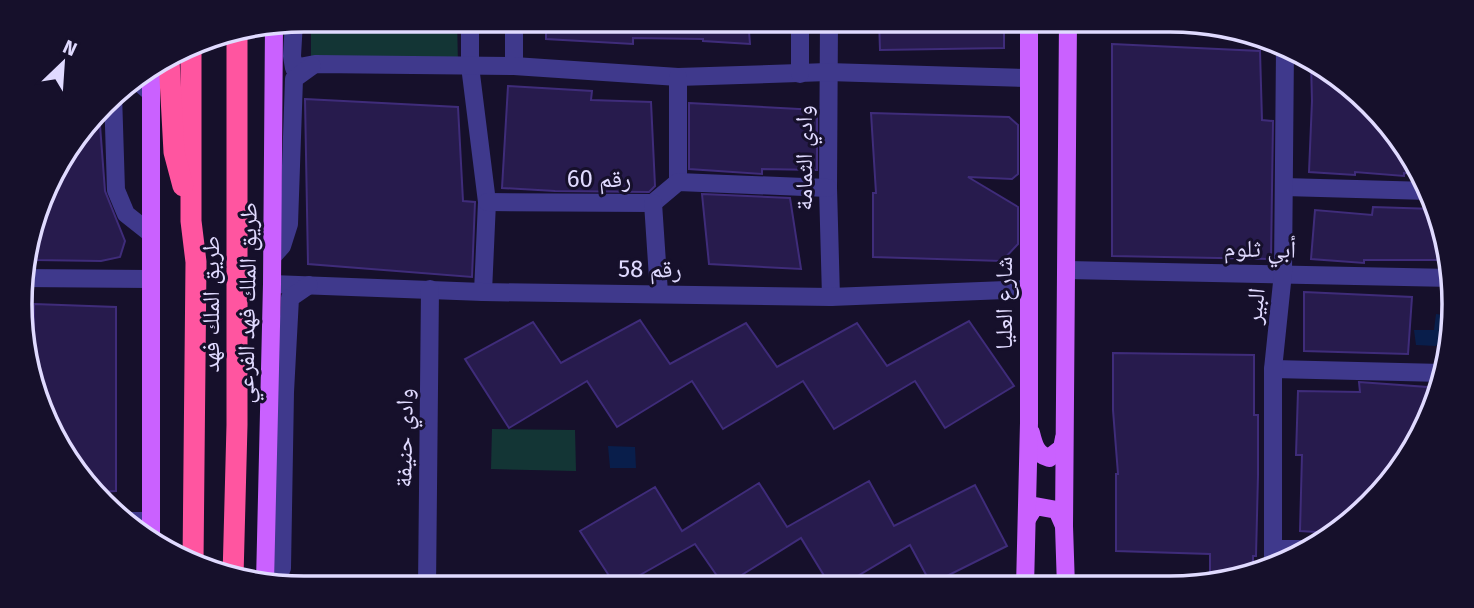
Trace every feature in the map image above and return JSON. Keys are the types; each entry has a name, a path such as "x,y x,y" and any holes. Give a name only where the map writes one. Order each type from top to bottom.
{"highway":[{"path":"238,122 250,37"},
{"name":"طريق الملك فهد","path":"233,567 237,425 237,40"},
{"name":"طريق الملك فهد","path":"191,56 191,221 196,262 193,553"},
{"path":"169,67 174,152 191,221"}],"main road":[{"name":"شارع العليا","path":"1025,576 1029,423 1029,32"},
{"path":"1066,576 1068,32"},
{"name":"طريق الملك فهد الفرعي","path":"265,574 272,284 274,33"},
{"path":"150,529 151,79"},
{"path":"1029,423 1035,449 1042,456 1049,458 1062,448 1066,427"},
{"path":"1027,519 1035,506 1045,506 1057,510 1064,526"}],"street":[{"path":"293,32 294,68 315,64 514,66 678,77 828,72 1028,78"},
{"path":"470,32 470,66 487,202 483,292"},
{"path":"514,32 514,66"},
{"path":"800,32 800,74"},
{"name":"وادي الثمامة","path":"829,32 831,297"},
{"name":"البير","path":"1273,556 1273,369 1283,273 1284,57"},
{"path":"272,256 282,246 289,224 294,79 315,64"},
{"path":"678,77 678,182 828,188"},
{"path":"142,85 150,92"},
{"path":"113,109 116,190 125,214 150,233"},
{"name":"رقم 60","path":"487,202 653,204 678,182"},
{"path":"1284,187 1418,191"},
{"path":"653,204 659,293"},
{"name":"أبي ثلوم","path":"1067,270 1441,278"},
{"path":"33,278 150,279"},
{"name":"رقم 58","path":"272,284 483,292 831,297 1028,289"},
{"path":"279,575 282,568 285,392 290,298 309,285"},
{"name":"وادي حنيفة","path":"427,576 430,289"},
{"path":"1273,369 1433,373"},
{"path":"139,521 150,521"},
{"path":"1273,549 1289,549"}],"green space":[{"path":"311,32 457,32 458,65 311,60"},
{"path":"492,429 575,430 576,471 491,469"}],"water":[{"path":"1436,314 1442,315 1440,341 1436,346 1416,345 1414,330 1434,330"},
{"path":"608,446 635,447 636,468 610,468"}],"building":[{"path":"546,32 749,32 750,44 703,39 633,38 633,44 546,39"},
{"path":"879,32 1004,32 1004,48 880,50"},
{"path":"1112,44 1260,51 1262,120 1273,121 1271,259 1112,256"},
{"path":"1311,71 1363,111 1386,138 1409,173 1404,173 1404,176 1309,172"},
{"path":"508,86 592,91 591,100 651,102 655,186 649,192 502,188"},
{"path":"305,99 458,107 463,201 475,202 472,277 308,264"},
{"path":"689,103 817,110 817,170 762,169 762,174 689,169"},
{"path":"871,113 1009,117 1018,125 1018,174 1012,179 968,177 1018,207 1018,244 1002,261 873,257 873,193 876,193"},
{"path":"100,123 105,191 125,241 120,257 101,261 35,260 52,200 77,153"},
{"path":"702,194 790,198 801,269 709,264"},
{"path":"1373,207 1425,209 1439,260 1364,260 1364,263 1311,259 1315,210 1372,215"},
{"path":"1304,292 1412,297 1408,354 1304,351"},
{"path":"34,304 116,307 116,491 106,492 99,484 77,455 60,425 46,392 34,336"},
{"path":"640,320 670,364 746,323 777,367 857,323 887,366 969,321 1014,386 945,428 915,381 834,429 803,381 723,429 692,381 617,427 587,381 509,428 465,359 533,322 561,363"},
{"path":"1113,353 1254,355 1258,475 1256,556 1253,556 1253,563 1210,573 1210,554 1116,551 1118,474 1113,410"},
{"path":"1359,382 1429,387 1406,440 1375,484 1350,509 1321,531 1300,531 1302,455 1296,455 1298,391 1360,392"},
{"path":"869,481 894,526 975,485 1007,546 947,576 927,576 910,545 858,576 824,576 801,538 740,576 717,576 695,544 638,576 609,576 580,531 655,487 682,531 759,483 787,527"}]}
